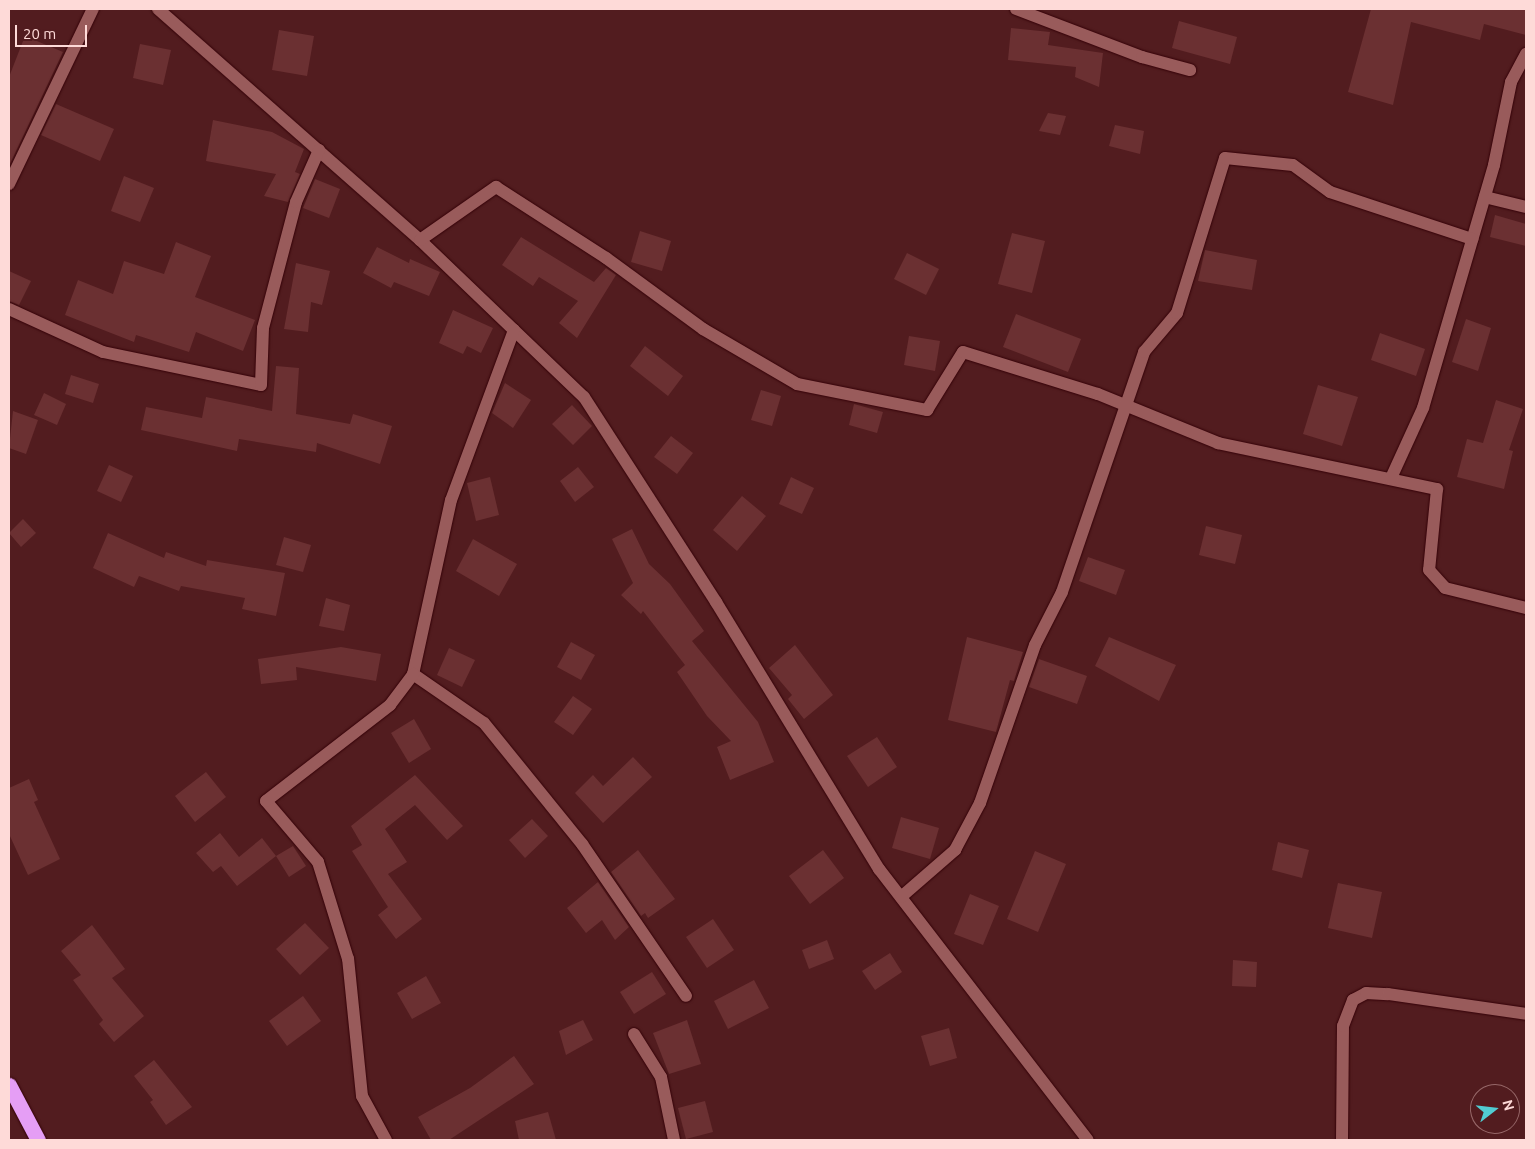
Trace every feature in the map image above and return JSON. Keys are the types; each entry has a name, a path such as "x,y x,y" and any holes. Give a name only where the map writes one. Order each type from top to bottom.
{"highway":[{"path":"9,1085 38,1140"}],"street":[{"path":"9,184 93,9"},
{"path":"158,9 420,240 584,397 716,602 879,869 1088,1140"},
{"path":"1016,9 1142,57 1190,70"},
{"path":"1391,478 1423,408 1485,197 1511,82 1526,54"},
{"path":"9,309 103,352 261,385 263,328 296,202 319,150"},
{"path":"901,897 954,850 980,803 1035,645 1062,592 1124,405 1144,352 1177,313 1225,158 1293,165 1330,192 1472,239"},
{"path":"420,240 496,187 606,258 703,330 797,384 927,410 963,352 1124,405 1218,443 1437,489 1429,570 1445,588 1526,608"},
{"path":"1485,197 1526,207"},
{"path":"386,1140 362,1096 348,959 318,862 266,801 390,705 414,674 451,500 514,330"},
{"path":"414,674 484,723 582,844 686,996"},
{"path":"1342,1140 1343,1026 1353,1000 1366,994 1388,994 1526,1014"},
{"path":"634,1034 661,1077 674,1140"}],"building":[{"path":"1371,9 1526,9 1526,35 1484,24 1480,40 1411,22 1393,105 1348,92"},
{"path":"1179,21 1237,37 1230,64 1172,48"},
{"path":"1011,28 1050,32 1048,45 1103,53 1099,87 1075,77 1076,67 1008,60"},
{"path":"279,30 314,36 307,76 272,70"},
{"path":"25,36 63,52 9,166 9,77"},
{"path":"140,44 171,50 163,85 133,78"},
{"path":"56,104 114,129 100,161 41,135"},
{"path":"1048,113 1066,116 1060,135 1039,131"},
{"path":"213,120 272,132 304,149 295,172 300,174 288,202 264,196 276,174 206,161"},
{"path":"1115,125 1144,131 1140,154 1109,146"},
{"path":"124,176 154,188 140,222 111,211"},
{"path":"315,179 340,189 329,218 303,208"},
{"path":"1495,215 1526,224 1526,246 1490,237"},
{"path":"640,231 671,241 662,271 631,262"},
{"path":"1012,233 1045,241 1032,293 998,284"},
{"path":"521,237 594,282 606,268 616,275 577,338 559,323 578,301 539,277 533,286 502,265"},
{"path":"176,242 211,256 195,297 255,320 243,351 196,332 189,352 136,335 134,342 65,315 78,280 113,294 124,261 164,274"},
{"path":"377,247 409,263 410,259 440,272 429,296 394,282 391,288 363,273"},
{"path":"1205,250 1257,260 1252,290 1198,281"},
{"path":"907,253 939,269 926,295 894,279"},
{"path":"296,263 330,271 322,305 311,302 308,332 284,329"},
{"path":"9,271 31,281 19,305 9,301"},
{"path":"453,310 493,328 481,353 467,346 463,354 439,343"},
{"path":"1016,314 1081,339 1068,372 1003,347"},
{"path":"1466,319 1491,328 1478,371 1452,362"},
{"path":"1380,333 1425,349 1416,376 1371,360"},
{"path":"909,336 940,341 935,371 904,365"},
{"path":"645,346 683,376 668,396 630,366"},
{"path":"276,366 299,368 296,414 350,424 353,414 392,426 380,464 317,443 316,452 239,439 237,451 141,430 146,407 202,418 206,397 272,411"},
{"path":"71,375 99,384 93,403 65,394"},
{"path":"505,383 531,400 513,428 492,413"},
{"path":"1318,385 1358,397 1342,446 1303,434"},
{"path":"761,390 781,396 772,426 751,420"},
{"path":"44,393 66,404 57,425 34,415"},
{"path":"1496,400 1523,409 1509,450 1513,451 1504,489 1457,477 1467,439 1483,443"},
{"path":"854,404 883,412 877,433 849,425"},
{"path":"572,405 592,426 573,445 552,424"},
{"path":"13,411 38,420 26,454 9,448"},
{"path":"671,436 693,453 677,474 654,457"},
{"path":"109,465 133,476 121,502 97,491"},
{"path":"578,467 594,487 575,502 560,481"},
{"path":"490,477 499,515 476,521 467,483"},
{"path":"791,477 814,488 802,514 779,504"},
{"path":"742,496 766,516 737,551 713,530"},
{"path":"23,519 36,533 21,547 9,533"},
{"path":"1206,526 1242,535 1235,564 1199,555"},
{"path":"632,529 649,564 670,584 704,631 692,641 758,722 774,762 730,780 717,747 731,741 707,716 677,672 685,665 643,611 641,614 621,595 633,583 612,539"},
{"path":"108,533 164,558 166,552 206,566 207,560 285,573 276,616 242,609 245,598 181,586 179,591 139,576 134,587 93,568"},
{"path":"284,537 311,545 303,572 276,565"},
{"path":"473,539 517,564 499,596 456,571"},
{"path":"1088,557 1125,570 1116,595 1079,581"},
{"path":"326,598 350,605 344,631 319,626"},
{"path":"967,637 1023,652 1014,681 1010,680 996,732 948,720"},
{"path":"1109,637 1176,665 1159,701 1095,666"},
{"path":"571,642 595,655 581,680 557,667"},
{"path":"795,645 833,695 804,719 788,699 792,695 769,668"},
{"path":"341,647 381,654 376,681 296,667 297,680 261,684 258,659"},
{"path":"449,648 475,660 462,687 437,675"},
{"path":"1039,659 1087,676 1077,704 1029,687"},
{"path":"573,696 592,709 573,735 554,722"},
{"path":"414,719 431,749 409,763 391,733"},
{"path":"877,737 897,767 868,787 847,756"},
{"path":"633,757 652,777 603,823 575,793 593,775 603,786"},
{"path":"206,772 226,797 195,822 175,796"},
{"path":"415,775 463,826 447,840 415,805 385,829 407,862 388,874 422,919 396,939 378,915 388,907 352,851 362,845 351,826"},
{"path":"29,779 38,800 34,802 60,859 28,875 9,834 9,788"},
{"path":"901,817 939,828 930,859 892,848"},
{"path":"532,819 548,836 525,858 509,840"},
{"path":"220,833 239,857 262,838 276,856 237,886 221,866 213,872 196,853"},
{"path":"1278,842 1309,850 1302,878 1272,870"},
{"path":"293,846 306,866 289,877 276,856"},
{"path":"638,850 675,899 648,918 645,913 641,916 611,872"},
{"path":"823,850 844,878 810,904 789,876"},
{"path":"1035,851 1066,864 1038,932 1007,919"},
{"path":"598,882 629,927 615,940 602,920 586,933 567,908"},
{"path":"1338,883 1382,892 1372,938 1328,928"},
{"path":"970,894 999,906 983,945 954,934"},
{"path":"713,919 734,950 707,968 686,937"},
{"path":"305,923 329,948 300,975 276,949"},
{"path":"92,925 125,969 112,978 144,1016 114,1042 99,1024 103,1020 73,980 81,975 61,951"},
{"path":"827,940 834,959 809,969 802,950"},
{"path":"890,953 902,972 875,990 862,971"},
{"path":"1233,960 1257,962 1256,987 1232,986"},
{"path":"652,972 666,994 634,1014 620,992"},
{"path":"426,976 441,1003 412,1019 397,993"},
{"path":"754,980 769,1008 728,1029 714,1001"},
{"path":"303,996 321,1021 287,1046 269,1021"},
{"path":"583,1020 593,1040 566,1055 559,1031"},
{"path":"687,1020 701,1064 669,1074 653,1033"},
{"path":"949,1028 957,1058 930,1066 921,1036"},
{"path":"514,1056 534,1084 449,1140 431,1140 418,1117 470,1088"},
{"path":"154,1060 192,1107 166,1125 150,1102 153,1100 134,1076"},
{"path":"705,1101 713,1132 686,1139 678,1108"},
{"path":"548,1112 556,1140 519,1140 515,1121"}]}
